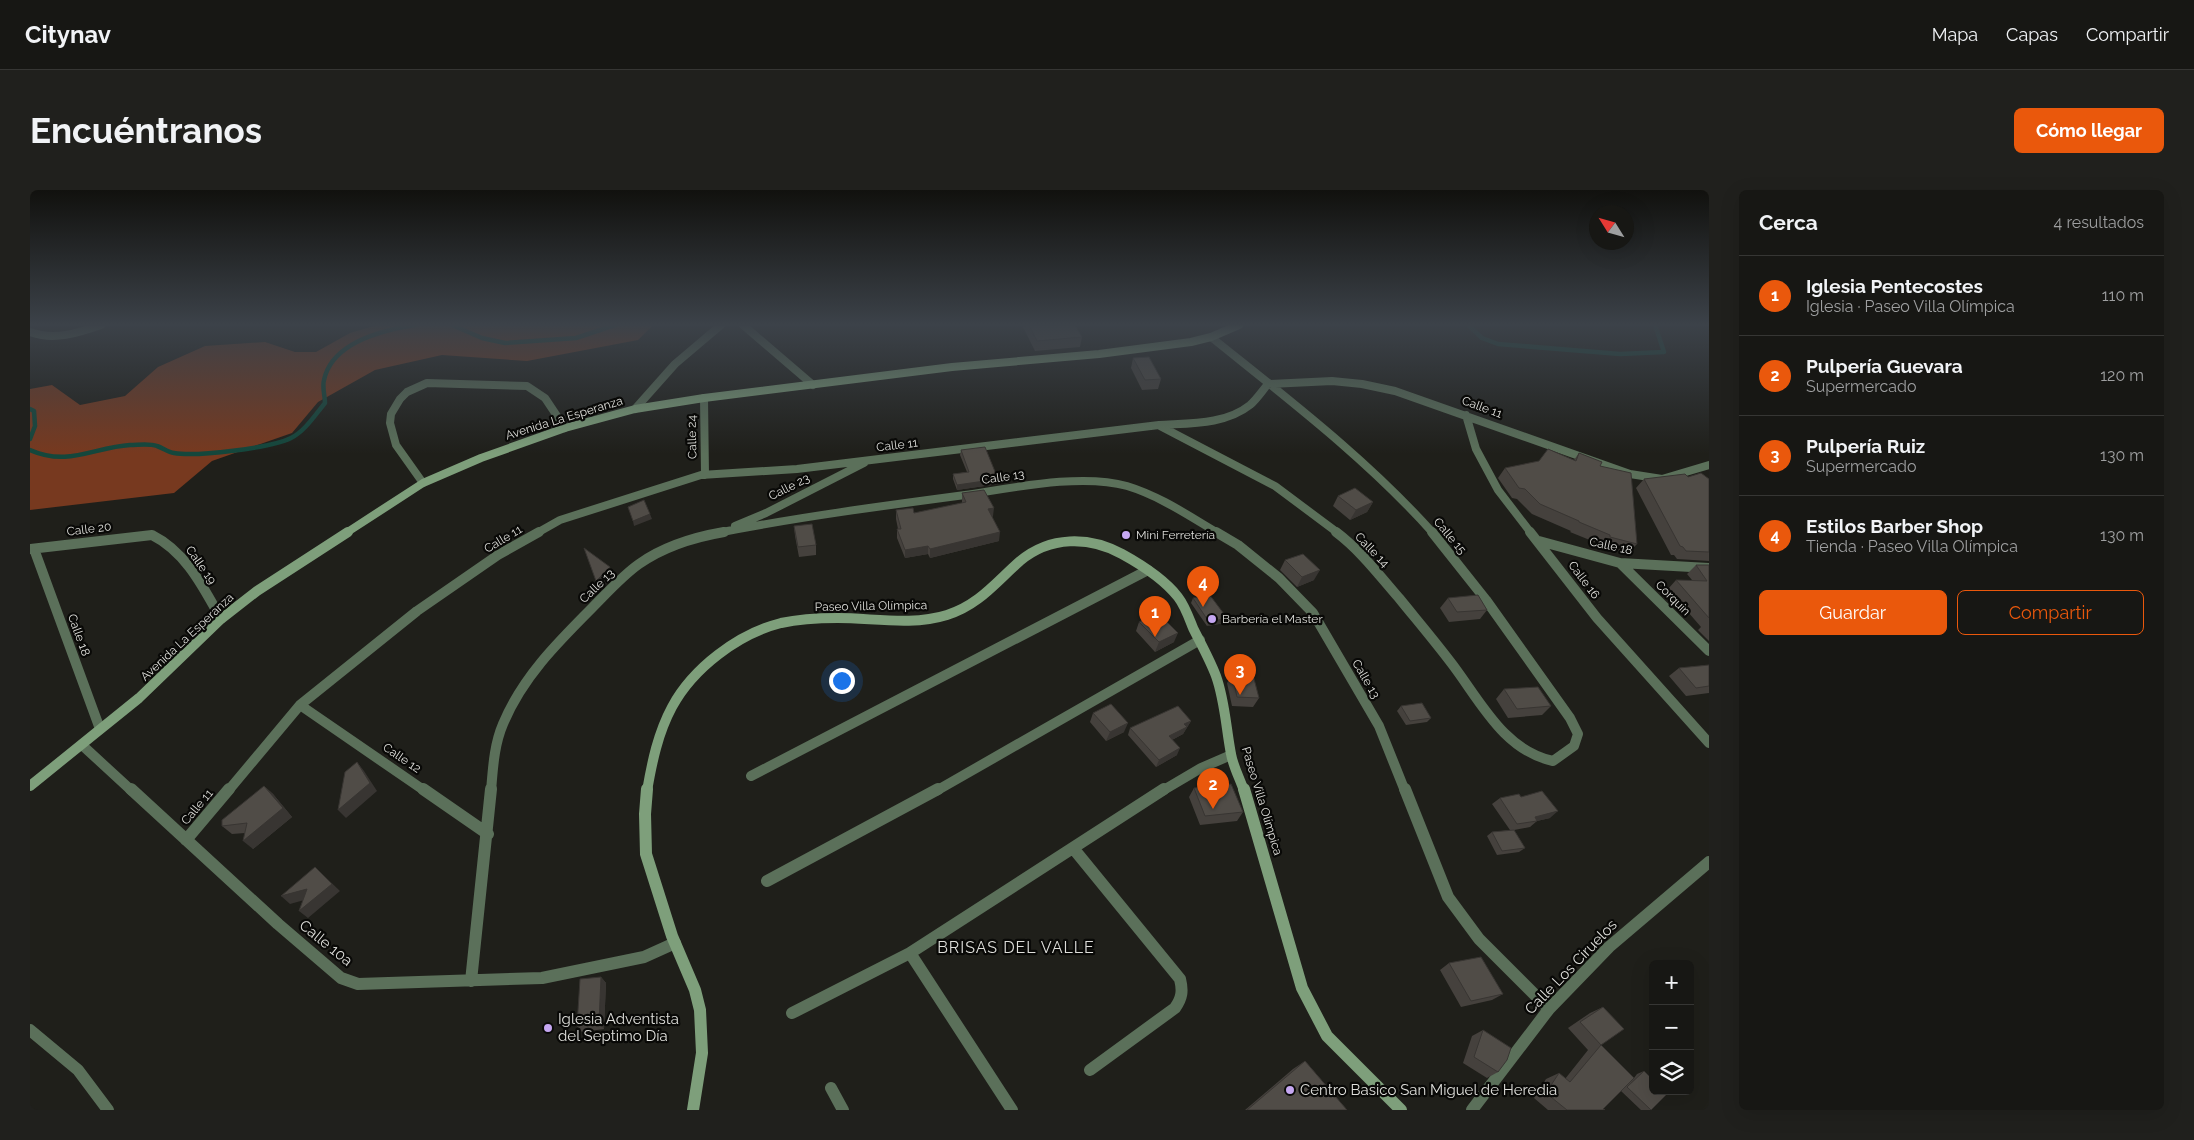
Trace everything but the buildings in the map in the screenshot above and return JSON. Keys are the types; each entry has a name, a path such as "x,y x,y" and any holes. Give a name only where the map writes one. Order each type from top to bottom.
{"street":[{"path":"635,409 657,381 671,368"},
{"path":"793,368 813,385"},
{"name":"Avenida La Esperanza","path":"30,786 139,698 222,619 258,591 423,483 481,458 565,428 635,409 704,398 945,368"},
{"name":"Calle 15","path":"1249,368 1384,482 1433,533 1502,621 1570,718 1578,734 1574,746 1553,761 1544,759 1520,747"},
{"name":"Calle 11","path":"186,840 300,705 410,617 498,555 560,520 706,474 797,469 1159,425 1191,423 1220,418 1250,405 1268,384 1327,379 1370,384 1466,415 1630,474 1662,479 1709,465"},
{"path":"423,483 397,446 391,422 391,413 396,403 406,392 415,387 427,383 527,386 535,389 549,402 565,428"},
{"name":"Calle 24","path":"704,398 706,474"},
{"name":"Calle 16","path":"1466,415 1476,449 1498,490 1597,618 1709,743"},
{"name":"Calle 14","path":"1159,425 1275,486 1340,535 1369,562 1450,661 1501,731 1520,747"},
{"name":"Calle 23","path":"718,533 766,513 870,460"},
{"name":"Calle 13","path":"471,981 488,834 495,750 502,725 516,697 547,653 614,586 639,564 667,548 718,533 824,514 1043,484 1085,482 1126,486 1165,502 1238,545 1279,578 1313,613 1379,726 1448,897 1479,939 1549,1009"},
{"name":"Calle 19","path":"152,534 164,539 182,557 222,619"},
{"name":"Calle 20","path":"32,549 152,534"},
{"name":"Paseo Villa Olímpica","path":"693,1110 701,1068 703,1031 697,996 675,943 646,856 643,822 648,777 667,715 680,692 700,669 738,643 775,625 830,618 922,621 948,617 976,602 1026,556 1041,548 1058,543 1081,540 1091,542 1126,557 1148,570 1179,598 1216,676 1229,733 1231,755 1250,808 1302,988 1327,1036 1401,1110"},
{"name":"Calle 18","path":"1539,541 1620,563 1709,568"},
{"name":"Calle 18","path":"32,549 100,729"},
{"name":"Corquin","path":"1620,563 1709,651"},
{"path":"751,776 1148,570"},
{"path":"767,881 932,793 1200,640"},
{"name":"Calle 12","path":"300,705 488,834"},
{"name":"Calle 10a","path":"82,745 278,924 341,978 358,984 542,978 644,957 675,943"},
{"path":"792,1013 910,953 1168,787 1201,768 1231,755"},
{"path":"1073,848 1180,979 1183,990 1182,999 1175,1008 1090,1070"},
{"name":"Calle Los Ciruelos","path":"1472,1110 1549,1009 1609,948 1709,862"},
{"path":"910,953 1012,1110"},
{"path":"30,1030 78,1070 108,1110"},
{"path":"831,1088 843,1110"}],"shaded area":[{"path":"157,368 384,368 375,370 318,402 292,433 212,461 174,493 30,510 30,389 52,385 80,405 125,396"}],"waterway":[{"path":"30,450 57,457 81,455 117,446 147,444 174,453 199,454 251,448 281,442 301,431 325,403 323,389 329,368"},
{"path":"30,409 34,411 35,426 30,439"}],"place":[{"name":"Mini Ferretería","path":"1126,535"},
{"name":"Estilos Barber Shop","path":"1203,607"},
{"name":"Barbería el Master","path":"1212,619"},
{"name":"Iglesia Pentecostes","path":"1155,637"},
{"name":"Pulpería Ruiz","path":"1240,695"},
{"name":"Pulpería Guevara","path":"1213,809"},
{"name":"Iglesia Adventista del Septimo Día","path":"548,1028"},
{"name":"Centro Basico San Miguel de Heredia","path":"1290,1090"}],"district":[{"name":"BRISAS DEL VALLE","path":"1016,947"}]}
